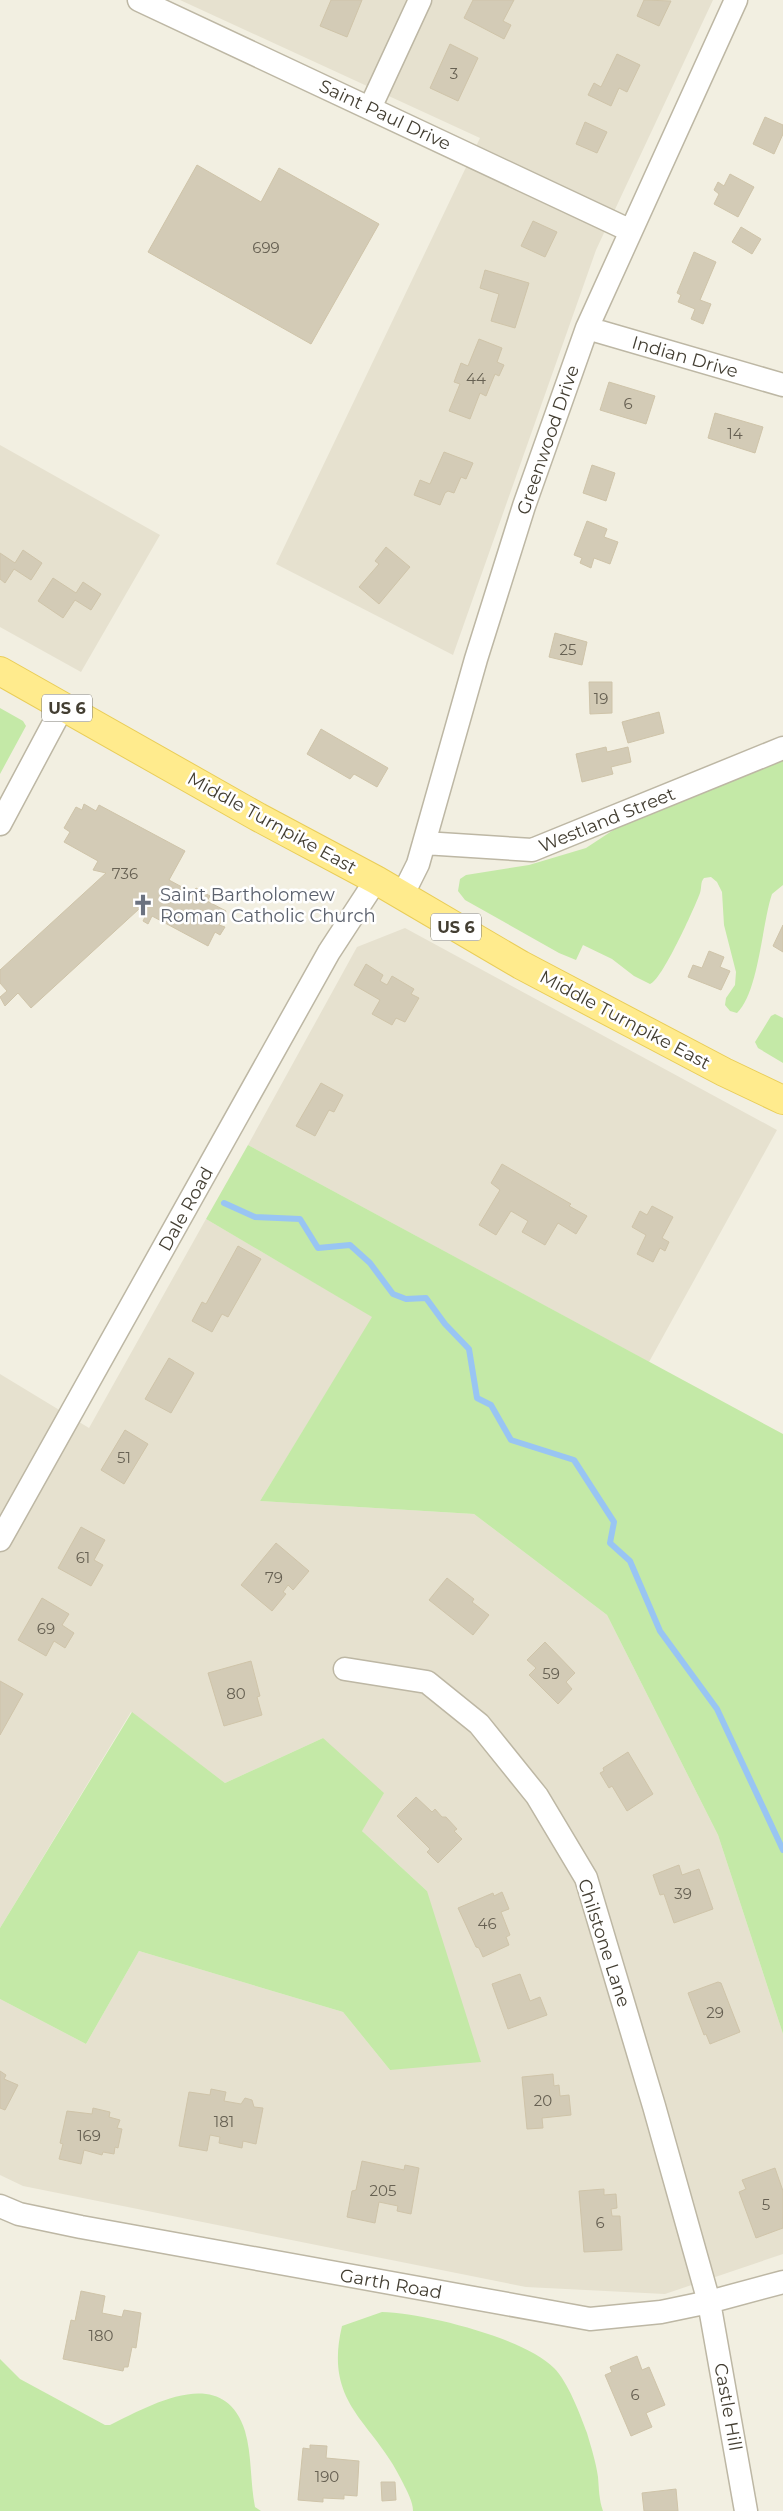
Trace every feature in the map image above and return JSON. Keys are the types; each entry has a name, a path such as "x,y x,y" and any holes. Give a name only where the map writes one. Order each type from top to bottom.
{"main road":[{"name":"Middle Turnpike East","path":"0,671 241,808 376,880 521,965 724,1072 783,1100"}],"street":[{"name":"Saint Paul Drive","path":"140,0 631,231"},
{"path":"370,108 420,0"},
{"name":"Greenwood Drive","path":"402,896 418,864 476,659 524,506 587,328 736,0"},
{"name":"Indian Drive","path":"587,328 783,385"},
{"path":"0,824 63,706"},
{"name":"Westland Street","path":"424,843 532,850 783,748"},
{"name":"Dale Road","path":"0,1540 329,952 376,880"},
{"name":"Chilstone Lane","path":"345,1669 427,1682 478,1724 537,1796 586,1878 654,2106 708,2302"},
{"name":"Garth Road","path":"0,2206 18,2214 81,2227 590,2320 661,2312 708,2302 783,2282"},
{"name":"Castle Hill","path":"708,2302 746,2511"}],"shaded area":[{"path":"180,0 713,0 596,250 453,655 276,564 480,138"},
{"path":"0,445 160,535 81,672 0,627"},
{"path":"405,928 777,1130 649,1362 248,1145 357,947"},
{"path":"206,1219 373,1317 260,1501 474,1514 607,1615 718,1835 783,2034 783,2254 665,2294 526,2287 23,2186 0,2175 0,1999 86,2044 139,1951 343,2012 390,2070 427,1891 362,1831 323,1738 225,1783 131,1712 0,1928 0,1374 89,1428"}],"green space":[{"path":"0,708 23,721 26,726 0,774"},
{"path":"783,760 783,885 772,894 755,974 744,1003 737,1013 730,1011 725,1005 726,998 735,985 736,972 724,925 722,892 717,882 711,877 704,878 697,901 677,943 662,971 650,984 634,976 612,959 583,945 576,960 559,953 465,900 458,891 460,879 466,875 529,865 586,848 624,823"},
{"path":"775,1014 783,1018 783,1063 758,1048 755,1042 771,1016"},
{"path":"248,1145 783,1434 783,2034 718,1835 607,1615 474,1514 260,1501 372,1317 206,1219"},
{"path":"132,1712 225,1783 323,1738 384,1793 362,1831 427,1891 481,2062 390,2070 343,2012 139,1951 86,2044 0,1999 0,1928"},
{"path":"382,2312 400,2313 447,2322 498,2337 540,2357 554,2368 569,2390 587,2433 596,2466 603,2511 413,2511 411,2500 403,2483 379,2444 354,2411 345,2394 339,2376 338,2353 342,2326"},
{"path":"0,2359 20,2379 105,2425 110,2425 164,2400 184,2395 203,2394 220,2398 235,2410 245,2431 249,2449 255,2507 261,2511 0,2511"}],"building":[{"path":"331,0 362,0 347,37 320,26"},
{"path":"473,0 514,0 503,21 511,25 504,39 464,18"},
{"path":"644,0 671,1 659,26 637,16"},
{"path":"450,44 478,58 458,101 430,88"},
{"path":"617,54 640,65 627,92 619,88 611,106 588,95 594,83 601,87"},
{"path":"765,117 783,125 783,134 774,154 753,144"},
{"path":"585,122 607,132 597,153 576,144"},
{"path":"197,165 261,202 279,168 379,224 311,344 148,252"},
{"path":"730,174 754,187 738,217 714,204 719,194 714,190 718,182 724,186"},
{"path":"533,221 557,232 545,257 521,246"},
{"path":"741,227 761,239 752,254 732,242"},
{"path":"694,252 716,262 700,300 711,304 703,324 691,319 695,309 678,302 681,295 677,293"},
{"path":"485,270 529,283 515,328 491,321 499,294 480,288"},
{"path":"479,339 502,348 497,362 504,365 499,376 495,374 486,396 480,393 470,419 449,411 460,384 454,382 461,363 468,366"},
{"path":"609,382 655,396 646,424 600,410"},
{"path":"715,413 763,427 755,453 708,438"},
{"path":"444,452 473,463 466,479 461,477 454,493 448,491 445,493 440,505 414,495 420,480 430,484"},
{"path":"592,465 615,473 606,501 583,493"},
{"path":"587,521 607,529 604,537 618,542 610,564 594,558 591,568 580,563 582,558 574,555"},
{"path":"386,547 410,567 379,604 359,587 379,564 375,561"},
{"path":"23,550 42,563 31,580 14,569 5,583 0,579 0,553 15,563"},
{"path":"53,578 76,593 83,582 101,594 91,610 75,600 63,618 38,601"},
{"path":"555,633 587,642 582,665 549,657"},
{"path":"589,682 612,682 612,713 590,714"},
{"path":"659,712 664,733 628,743 622,722"},
{"path":"321,729 388,768 377,787 354,774 350,779 307,754"},
{"path":"606,747 607,752 628,747 631,762 611,767 613,774 582,782 576,754"},
{"name":"Saint Bartholomew Roman Catholic Church","path":"84,804 96,811 99,805 185,851 169,880 193,893 196,888 210,896 207,901 226,911 219,925 225,927 220,935 215,932 208,946 152,916 148,924 143,921 147,913 139,909 31,1008 18,993 5,1006 0,997 7,991 0,983 0,970 106,873 93,870 98,861 64,842 70,832 64,828 76,807 82,810"},
{"path":"783,925 783,952 773,946"},
{"path":"709,951 724,957 720,967 730,971 721,990 688,977 693,965 702,968"},
{"path":"366,964 383,975 380,981 387,985 392,976 414,989 411,994 419,998 405,1022 396,1018 392,1025 372,1014 380,1000 354,985"},
{"path":"321,1083 343,1095 334,1112 329,1110 315,1136 296,1126"},
{"path":"502,1164 571,1204 569,1206 587,1216 576,1234 558,1223 545,1245 522,1232 528,1221 511,1211 496,1235 479,1225 500,1190 491,1183"},
{"path":"652,1206 673,1217 662,1238 669,1242 665,1251 660,1248 653,1262 637,1254 646,1235 632,1227 640,1211 647,1215"},
{"path":"238,1246 261,1259 228,1317 222,1314 212,1332 192,1321 202,1302 206,1304"},
{"path":"169,1358 194,1373 171,1413 145,1399"},
{"path":"125,1430 148,1444 124,1484 101,1470"},
{"path":"81,1527 105,1540 94,1560 103,1565 91,1586 58,1568"},
{"path":"276,1543 309,1571 293,1590 288,1585 283,1592 286,1594 272,1611 241,1585"},
{"path":"447,1578 474,1599 472,1602 489,1615 473,1635 429,1600"},
{"path":"42,1598 69,1614 62,1625 74,1633 65,1648 54,1641 46,1656 18,1640"},
{"path":"545,1642 575,1673 566,1682 572,1689 558,1704 529,1675 536,1668 527,1660"},
{"path":"251,1661 260,1696 257,1697 262,1715 224,1726 208,1673"},
{"path":"0,1681 23,1694 0,1735"},
{"path":"628,1752 653,1794 627,1811 612,1786 609,1788 600,1773 604,1771 603,1768"},
{"path":"416,1797 432,1812 435,1809 442,1817 446,1817 457,1829 454,1831 462,1839 438,1863 427,1852 430,1849 397,1816"},
{"path":"679,1865 682,1875 699,1869 713,1909 674,1923 664,1894 660,1895 653,1875"},
{"path":"502,1892 509,1909 501,1912 510,1935 506,1937 509,1945 483,1957 479,1948 476,1947 458,1908 493,1893 494,1896"},
{"path":"520,1974 530,2001 540,1997 547,2015 508,2029 492,1984"},
{"path":"718,1982 721,1983 740,2032 710,2044 706,2034 704,2035 688,1993"},
{"path":"0,2071 6,2075 4,2079 18,2085 5,2110 0,2108"},
{"path":"553,2074 554,2086 559,2085 560,2096 569,2095 571,2115 542,2118 543,2128 527,2129 522,2077"},
{"path":"211,2089 226,2092 224,2101 241,2104 245,2098 252,2100 254,2107 263,2108 256,2144 243,2141 242,2148 219,2143 220,2137 210,2135 207,2151 179,2146 189,2092 210,2095"},
{"path":"93,2108 110,2112 109,2117 120,2120 117,2128 122,2129 118,2148 115,2147 114,2154 103,2152 102,2155 84,2150 81,2164 59,2159 63,2144 60,2143 67,2111 92,2114"},
{"path":"362,2161 404,2170 405,2165 419,2168 411,2214 397,2211 398,2206 379,2202 375,2223 347,2217 352,2191 356,2190"},
{"path":"775,2168 783,2191 783,2228 756,2238 739,2192 746,2189 742,2180"},
{"path":"604,2189 604,2195 616,2194 617,2208 611,2209 612,2216 620,2216 622,2250 584,2252 579,2191"},
{"path":"81,2291 105,2296 102,2313 122,2317 124,2310 141,2313 136,2348 132,2347 128,2367 124,2367 123,2371 63,2359 71,2320 75,2321"},
{"path":"637,2356 642,2370 649,2367 665,2405 646,2413 652,2427 631,2436 605,2375 612,2372 610,2367"},
{"path":"310,2445 327,2446 326,2458 359,2461 357,2496 344,2495 344,2499 323,2498 323,2502 298,2500 303,2448 310,2449"},
{"path":"381,2482 395,2482 396,2500 382,2501"},
{"path":"676,2489 678,2511 644,2511 642,2493"}],"waterway":[{"path":"224,1203 255,1217 300,1219 318,1248 350,1245 370,1263 393,1294 406,1299 426,1298 445,1324 469,1349 477,1398 491,1405 511,1440 574,1460 614,1522 610,1543 630,1561 660,1631 717,1709 783,1850"}],"place":[{"name":"Saint Bartholomew Roman Catholic Church","path":"143,905"}]}
